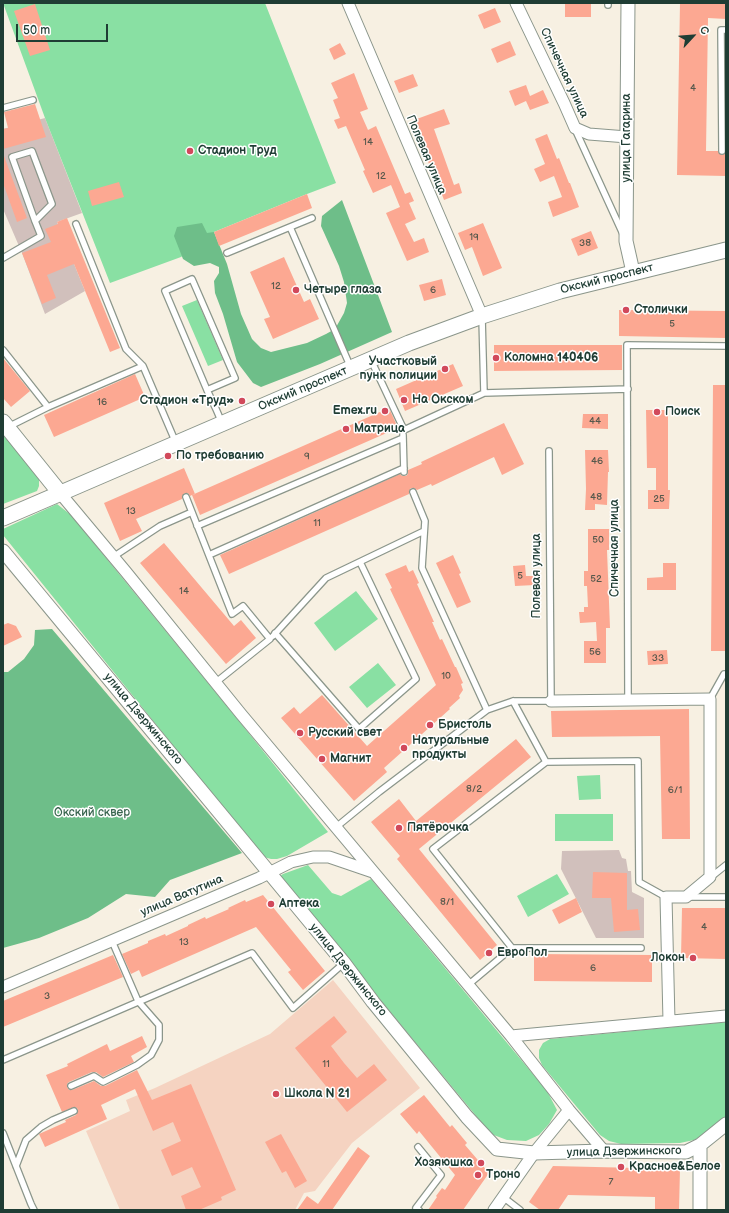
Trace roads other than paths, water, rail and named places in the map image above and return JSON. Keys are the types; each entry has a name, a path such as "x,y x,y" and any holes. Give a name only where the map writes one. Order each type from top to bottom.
{"main road":[{"name":"Окский проспект","path":"3,518 352,368 482,316 560,291 726,250"},
{"path":"6,426 60,493"}],"street":[{"name":"Полевая улица","path":"348,3 482,316"},
{"name":"Спичечная улица","path":"516,3 575,128 589,134 627,137"},
{"name":"улица Гагарина","path":"628,3 626,241 633,272"},
{"path":"60,493 215,683 511,1036 569,1110 604,1151"},
{"name":"улица Дзержинского","path":"3,550 344,963 373,1002 467,1117 497,1149 534,1153 604,1151 686,1152 700,1145 726,1124"},
{"path":"551,701 710,699 710,877 686,897 666,897 669,1021"},
{"name":"улица Ватутина","path":"3,988 269,873 291,862 313,857 329,857 374,873"},
{"path":"511,1036 726,1016"},
{"path":"494,1210 534,1153 569,1110"},
{"path":"700,1145 700,1210"}],"lane":[{"path":"722,151 721,30 726,30"},
{"path":"3,108 33,100"},
{"path":"575,128 626,241"},
{"path":"3,258 42,236 35,221 12,157 32,151 52,204 35,221"},
{"path":"228,253 312,218"},
{"path":"76,224 126,349 143,366 176,443"},
{"path":"290,227 352,368"},
{"path":"207,390 235,378 192,279 165,291 207,390 222,423"},
{"path":"482,316 484,393"},
{"name":"Спичечная улица","path":"628,700 627,345 726,346"},
{"path":"3,350 48,407"},
{"path":"208,555 404,470 404,430 371,360"},
{"path":"6,426 12,425 48,407 143,366"},
{"path":"404,430 484,393 628,392"},
{"path":"197,526 403,438"},
{"name":"Полевая улица","path":"549,451 551,701"},
{"path":"413,492 425,521 422,568 487,710"},
{"path":"186,498 232,614 243,606 270,639"},
{"path":"113,557 160,526 192,512"},
{"path":"215,683 270,639 326,578 424,531"},
{"path":"275,633 359,729 416,679 360,562"},
{"path":"710,699 724,674 726,674"},
{"path":"513,701 546,762"},
{"path":"336,828 379,792 487,710 513,701 551,701"},
{"path":"512,948 433,849 546,762 638,761 639,882 666,897"},
{"path":"710,877 726,865"},
{"path":"686,897 726,897"},
{"path":"71,1086 94,1076 104,1082 137,1065 151,1055 159,1040 159,1025 138,1001 112,941"},
{"path":"467,985 512,948 641,948"},
{"path":"3,1060 252,953 293,1008 344,963"},
{"path":"16,1166 26,1140 47,1123 74,1111"},
{"path":"3,1133 30,1204 34,1210"},
{"path":"416,1209 442,1175 418,1147"},
{"path":"503,1197 520,1210"}],"place":[{"name":"Стадион Труд","path":"190,151"},
{"name":"Четыре глаза","path":"296,290"},
{"name":"Столички","path":"626,310"},
{"name":"Коломна 140406","path":"496,358"},
{"name":"Участковый пунк полиции","path":"445,369"},
{"name":"На Окском","path":"404,400"},
{"name":"Стадион «Труд»","path":"242,401"},
{"name":"Emex.ru","path":"385,411"},
{"name":"Поиск","path":"657,412"},
{"name":"Матрица","path":"346,429"},
{"name":"По требованию","path":"168,456"},
{"name":"Бристоль","path":"430,725"},
{"name":"Русский свет","path":"300,733"},
{"name":"Натуральные продукты","path":"404,748"},
{"name":"Магнит","path":"322,759"},
{"name":"Пятёрочка","path":"399,828"},
{"name":"Аптека","path":"271,904"},
{"name":"ЕвроПол","path":"489,953"},
{"name":"Локон","path":"693,958"},
{"name":"Школа N 21","path":"276,1094"},
{"name":"Хозяюшка","path":"481,1163"},
{"name":"Красное&Белое","path":"621,1167"},
{"name":"Троно","path":"478,1175"}],"park label":[{"name":"Окский сквер","path":"92,813"}]}
